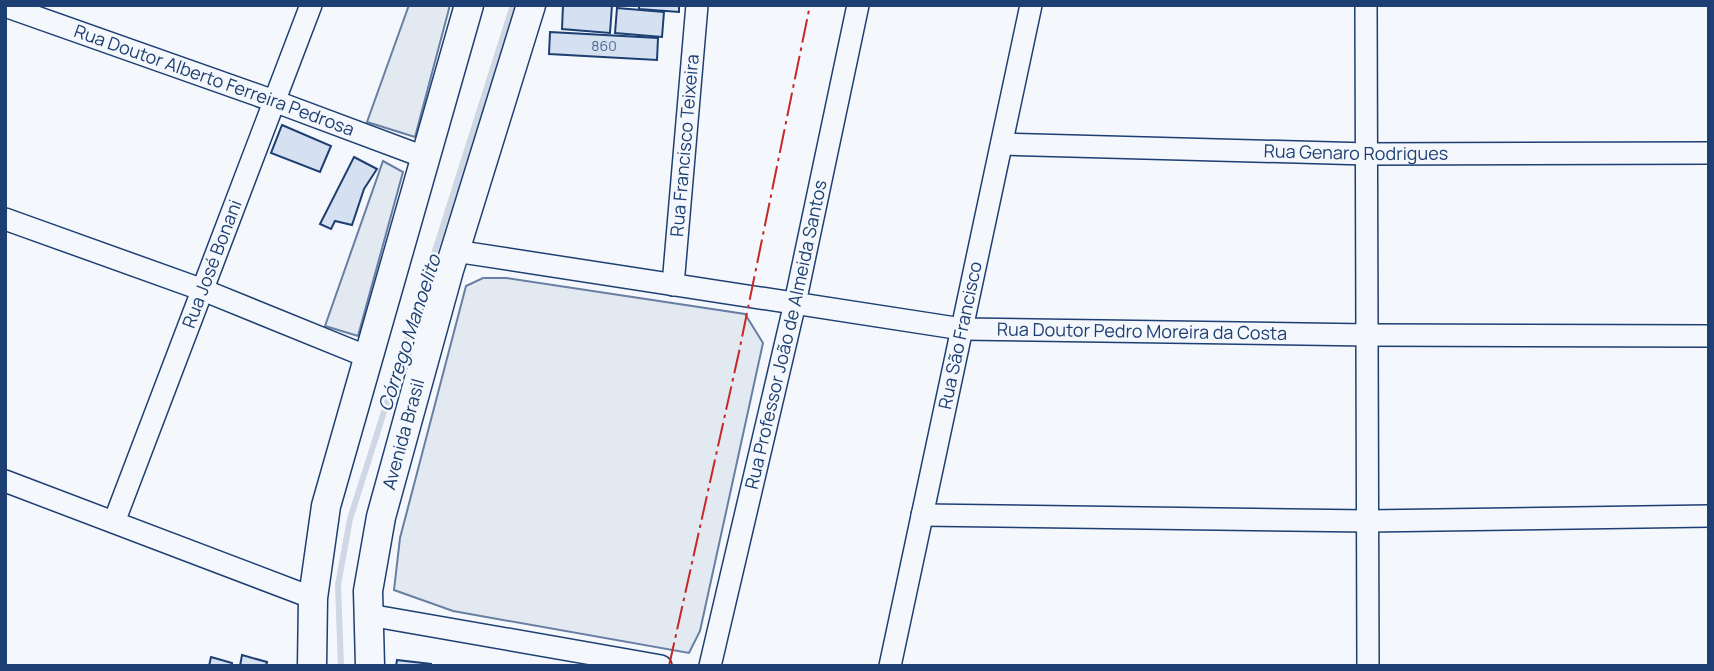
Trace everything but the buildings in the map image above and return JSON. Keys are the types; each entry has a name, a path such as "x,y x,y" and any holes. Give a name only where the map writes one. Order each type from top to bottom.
{"main road":[{"path":"312,666 313,598 326,506 469,5"},
{"name":"Avenida Brasil","path":"370,666 368,591 381,517 455,251 531,5"}],"street":[{"name":"Rua José Bonani","path":"114,522 311,5"},
{"name":"Rua Francisco Teixeira","path":"673,285 697,5"},
{"name":"Rua Professor João de Almeida Santos","path":"710,666 794,303 858,5"},
{"name":"Rua São Francisco","path":"890,666 1031,5"},
{"path":"1366,5 1368,666"},
{"name":"Rua Doutor Alberto Ferreira Pedrosa","path":"5,6 424,157"},
{"name":"Rua Genaro Rodrigues","path":"1002,144 1367,154 1709,153"},
{"path":"5,219 203,290 368,357"},
{"name":"Rua Doutor Pedro Moreira da Costa","path":"455,251 962,329 1369,335 1709,336"},
{"path":"5,481 313,598"},
{"path":"922,515 1368,521 1709,516"},
{"path":"369,615 661,666"}],"shaded area":[{"path":"409,5 450,5 415,137 367,122"},
{"path":"383,161 403,172 358,336 325,326"},
{"path":"483,278 506,278 745,314 763,343 700,631 689,653 453,611 394,590 400,538 466,286"}],"waterway":[{"name":"Córrego Manoelito","path":"341,666 338,585 350,519 513,5"}],"power":[{"path":"669,666 739,352 810,5"}]}
